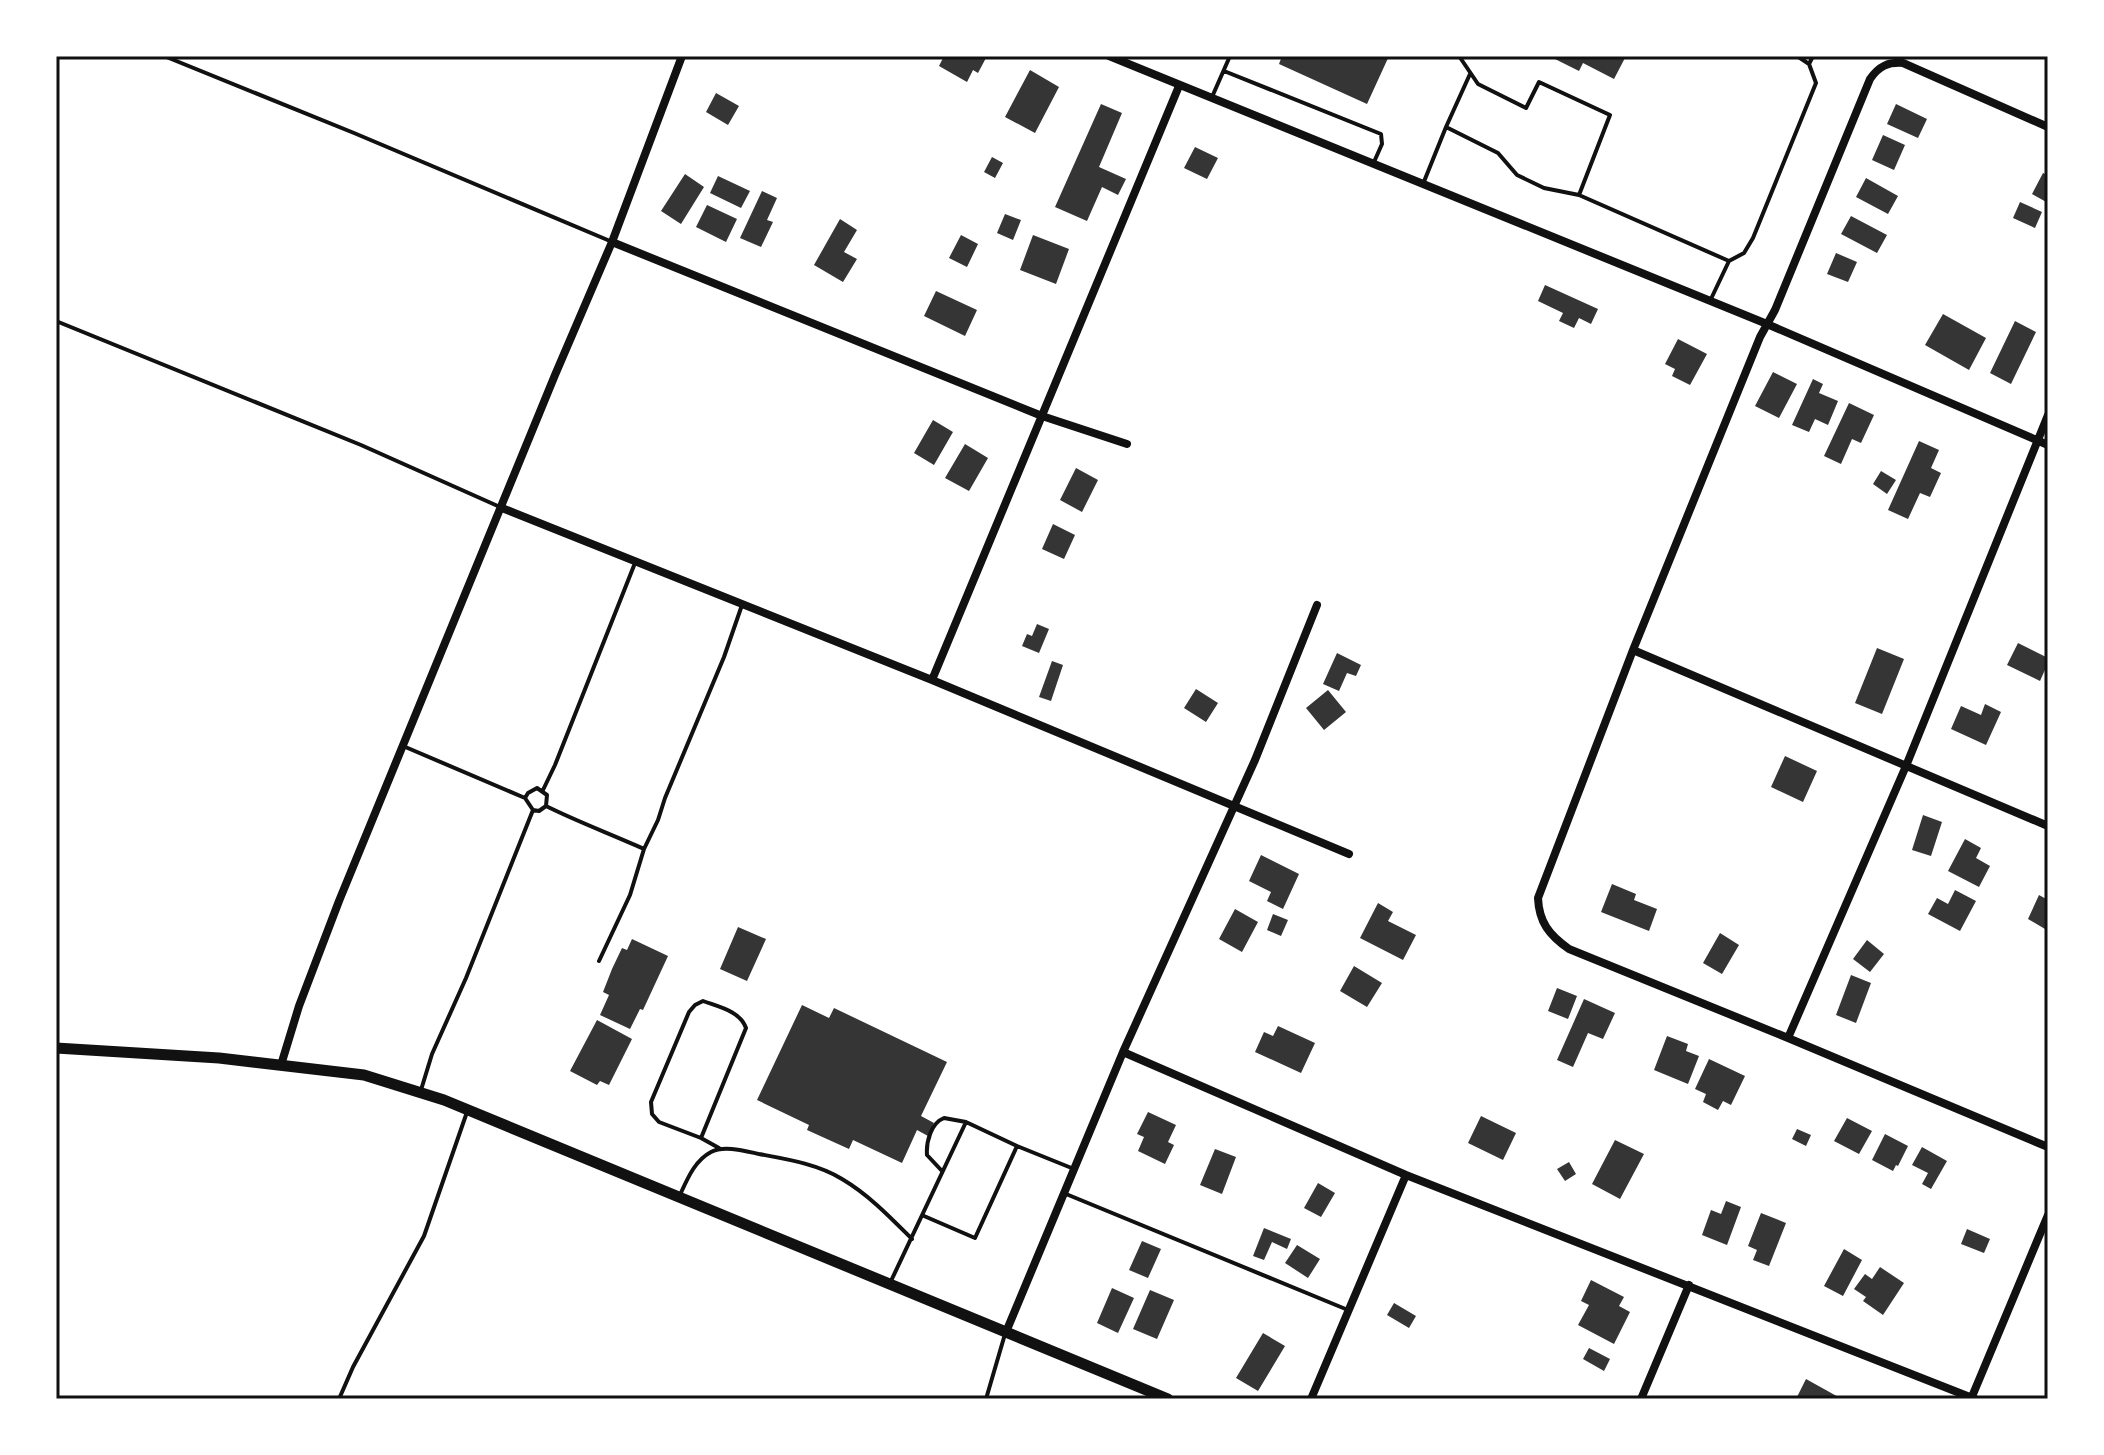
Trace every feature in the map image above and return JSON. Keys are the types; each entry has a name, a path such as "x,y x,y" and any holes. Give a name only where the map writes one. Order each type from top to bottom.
{"main road":[{"path":"56,1048 219,1058 364,1075 468,1110 1168,1399"}],"street":[{"path":"281,1065 299,1006 339,901 612,242 682,56"},
{"path":"1109,56 1767,324 2048,445"},
{"path":"2048,127 1903,63 1885,65 1870,79 1775,310 1760,337 1633,650 1538,898 1539,914 1546,929 1569,949 2048,1147"},
{"path":"932,680 1179,86"},
{"path":"612,242 1042,416 1127,444"},
{"path":"1788,1038 1906,766 2048,415"},
{"path":"502,508 932,680 1349,854"},
{"path":"1006,1332 1123,1052 1234,807 1317,605"},
{"path":"1633,650 2048,826"},
{"path":"1123,1052 1406,1175 1973,1398 2048,1215"},
{"path":"1311,1399 1406,1175"},
{"path":"1641,1399 1689,1285"}],"lane":[{"path":"164,56 612,242"},
{"path":"1212,97 1230,56"},
{"path":"1459,56 1478,84 1526,108 1539,82 1610,115 1579,195"},
{"path":"1710,301 1729,261 1744,253 1753,238 1816,83 1809,64 1797,56"},
{"path":"1809,64 1813,56"},
{"path":"1224,71 1381,134 1382,144 1373,164"},
{"path":"1422,185 1470,74"},
{"path":"1446,127 1498,153 1517,175 1544,188 1579,195 1729,261"},
{"path":"56,321 361,445 502,508"},
{"path":"543,790 635,561"},
{"path":"599,961 630,895 644,849 724,657 742,604"},
{"path":"403,746 525,798 533,810 539,811 546,806 547,795 543,790 532,790 525,798"},
{"path":"546,806 644,849"},
{"path":"421,1093 432,1054 533,810"},
{"path":"701,1138 746,1028 744,1020 737,1014 703,1001 689,1012 651,1102 652,1114 659,1122 719,1148 797,1162 840,1177 877,1204 912,1239"},
{"path":"339,1399 424,1236 468,1110"},
{"path":"942,1171 927,1155 935,1124 944,1118 966,1122 1074,1169"},
{"path":"890,1284 966,1122"},
{"path":"924,1216 975,1238 1017,1146"},
{"path":"679,1197 696,1164 719,1148"},
{"path":"1064,1193 1348,1310"},
{"path":"986,1399 1006,1332"}],"building":[{"path":"944,56 987,56 978,73 973,70 967,82 939,66"},
{"path":"1282,56 1332,56 1339,59 1340,56 1389,56 1367,104 1279,64"},
{"path":"1549,56 1626,56 1614,79 1583,63 1579,71"},
{"path":"1030,70 1059,87 1035,133 1005,117"},
{"path":"716,93 739,106 728,125 706,112"},
{"path":"1101,104 1122,113 1099,167 1126,179 1118,195 1102,187 1087,221 1055,207"},
{"path":"1896,104 1927,119 1918,138 1887,124"},
{"path":"1883,135 1905,145 1894,170 1872,160"},
{"path":"1195,147 1218,158 1207,179 1184,168"},
{"path":"992,157 1003,163 995,178 984,172"},
{"path":"2043,173 2048,175 2048,203 2032,194"},
{"path":"685,174 704,187 681,224 661,211"},
{"path":"718,176 750,191 741,208 710,193"},
{"path":"1866,178 1898,196 1888,214 1856,197"},
{"path":"762,191 777,198 767,220 773,222 761,247 740,238"},
{"path":"2020,202 2042,212 2035,228 2013,218"},
{"path":"707,205 737,219 726,242 696,227"},
{"path":"1005,214 1021,220 1013,240 997,233"},
{"path":"1851,216 1887,235 1877,253 1841,234"},
{"path":"840,219 857,230 844,252 857,259 843,282 814,265"},
{"path":"961,235 978,244 967,267 949,258"},
{"path":"1033,235 1069,249 1056,284 1020,270"},
{"path":"1836,253 1857,262 1848,282 1827,274"},
{"path":"1545,285 1598,309 1591,324 1579,318 1574,328 1559,321 1563,313 1538,301"},
{"path":"936,291 977,310 965,336 924,316"},
{"path":"1943,314 1986,338 1969,370 1925,345"},
{"path":"2015,321 2036,332 2011,384 1990,373"},
{"path":"1678,339 1707,354 1690,385 1672,376 1675,369 1665,364"},
{"path":"1773,372 1797,384 1779,418 1755,406"},
{"path":"1813,379 1823,384 1819,393 1838,401 1828,425 1815,419 1809,432 1792,425"},
{"path":"1849,403 1874,415 1861,443 1852,439 1841,464 1824,456"},
{"path":"933,420 953,432 934,465 914,453"},
{"path":"1919,441 1939,450 1931,468 1941,473 1930,497 1920,493 1908,519 1888,510"},
{"path":"965,444 988,458 969,491 945,478"},
{"path":"1076,468 1098,480 1082,512 1060,500"},
{"path":"1881,471 1896,480 1887,494 1873,484"},
{"path":"1053,524 1075,535 1064,559 1042,549"},
{"path":"1037,624 1049,629 1039,653 1022,646 1027,634 1032,636"},
{"path":"2018,643 2048,658 2040,681 2007,665"},
{"path":"1877,648 1904,659 1882,714 1855,703"},
{"path":"1337,653 1361,665 1356,676 1347,673 1339,691 1323,684"},
{"path":"1052,661 1063,665 1051,701 1039,697"},
{"path":"1196,689 1218,703 1206,722 1184,708"},
{"path":"1328,690 1346,712 1324,730 1306,708"},
{"path":"1985,704 2001,712 1986,745 1951,729 1961,706 1981,715"},
{"path":"1785,756 1817,771 1803,802 1771,787"},
{"path":"1923,815 1942,822 1931,856 1912,850"},
{"path":"1965,839 1981,848 1976,858 1990,866 1979,887 1948,871"},
{"path":"1261,855 1299,874 1283,909 1267,901 1271,892 1249,881"},
{"path":"1612,884 1636,894 1634,900 1657,909 1649,931 1601,912"},
{"path":"1955,890 1976,901 1960,931 1928,914 1937,898 1948,904"},
{"path":"2039,895 2048,900 2045,929 2028,919"},
{"path":"1378,903 1393,912 1388,921 1416,935 1403,960 1360,938"},
{"path":"1235,909 1258,922 1242,952 1219,939"},
{"path":"1273,914 1288,920 1281,936 1267,930"},
{"path":"738,927 766,939 747,981 720,969"},
{"path":"1720,933 1739,945 1722,974 1703,963"},
{"path":"632,939 668,956 643,1010 640,1009 630,1029 600,1015 609,995 603,992 612,969 622,948 627,950"},
{"path":"1867,940 1884,954 1870,972 1853,959"},
{"path":"1354,966 1382,983 1367,1007 1340,991"},
{"path":"1851,975 1871,983 1856,1023 1836,1015"},
{"path":"1557,988 1577,996 1568,1019 1548,1011"},
{"path":"1584,999 1615,1013 1603,1039 1588,1033 1573,1067 1557,1060"},
{"path":"802,1005 829,1018 834,1008 947,1062 921,1116 934,1123 928,1136 917,1130 902,1163 853,1140 849,1149 807,1130 809,1125 757,1100"},
{"path":"597,1020 632,1039 609,1085 600,1081 597,1085 570,1071"},
{"path":"1278,1026 1315,1043 1301,1073 1255,1052 1264,1032 1273,1036"},
{"path":"1667,1036 1688,1044 1686,1051 1699,1056 1688,1084 1654,1070"},
{"path":"1709,1059 1745,1076 1731,1105 1723,1101 1718,1110 1703,1102 1706,1094 1695,1089"},
{"path":"1148,1112 1176,1125 1168,1142 1174,1145 1165,1164 1138,1151 1144,1137 1137,1134"},
{"path":"1481,1116 1516,1133 1503,1160 1468,1143"},
{"path":"1847,1118 1872,1131 1859,1154 1834,1141"},
{"path":"1797,1129 1811,1135 1806,1146 1792,1139"},
{"path":"1885,1134 1908,1146 1893,1171 1872,1160"},
{"path":"1615,1140 1644,1154 1620,1199 1592,1184"},
{"path":"1922,1147 1947,1161 1931,1189 1922,1184 1928,1173 1912,1165"},
{"path":"1215,1149 1236,1157 1222,1194 1200,1185"},
{"path":"1569,1162 1576,1174 1565,1181 1557,1169"},
{"path":"1318,1183 1335,1193 1321,1217 1304,1208"},
{"path":"1726,1201 1741,1207 1727,1245 1702,1235 1711,1210 1721,1214"},
{"path":"1761,1213 1786,1223 1769,1266 1753,1260 1757,1250 1748,1246"},
{"path":"1264,1228 1291,1239 1287,1249 1272,1242 1264,1260 1253,1256"},
{"path":"1967,1229 1990,1239 1984,1253 1961,1244"},
{"path":"1142,1241 1161,1249 1148,1278 1129,1270"},
{"path":"1297,1245 1320,1259 1308,1278 1285,1263"},
{"path":"1844,1249 1862,1260 1843,1296 1824,1286"},
{"path":"1880,1267 1904,1283 1883,1315 1863,1301 1866,1297 1854,1289 1865,1274 1872,1279"},
{"path":"1591,1280 1624,1297 1619,1306 1630,1312 1614,1344 1578,1325 1589,1305 1581,1301"},
{"path":"1112,1288 1134,1298 1118,1333 1097,1323"},
{"path":"1150,1290 1174,1300 1157,1339 1133,1329"},
{"path":"1394,1303 1416,1316 1409,1328 1387,1315"},
{"path":"1263,1333 1285,1346 1258,1391 1236,1378"},
{"path":"1589,1348 1610,1359 1604,1371 1583,1359"},
{"path":"1806,1379 1842,1399 1796,1399"}]}
